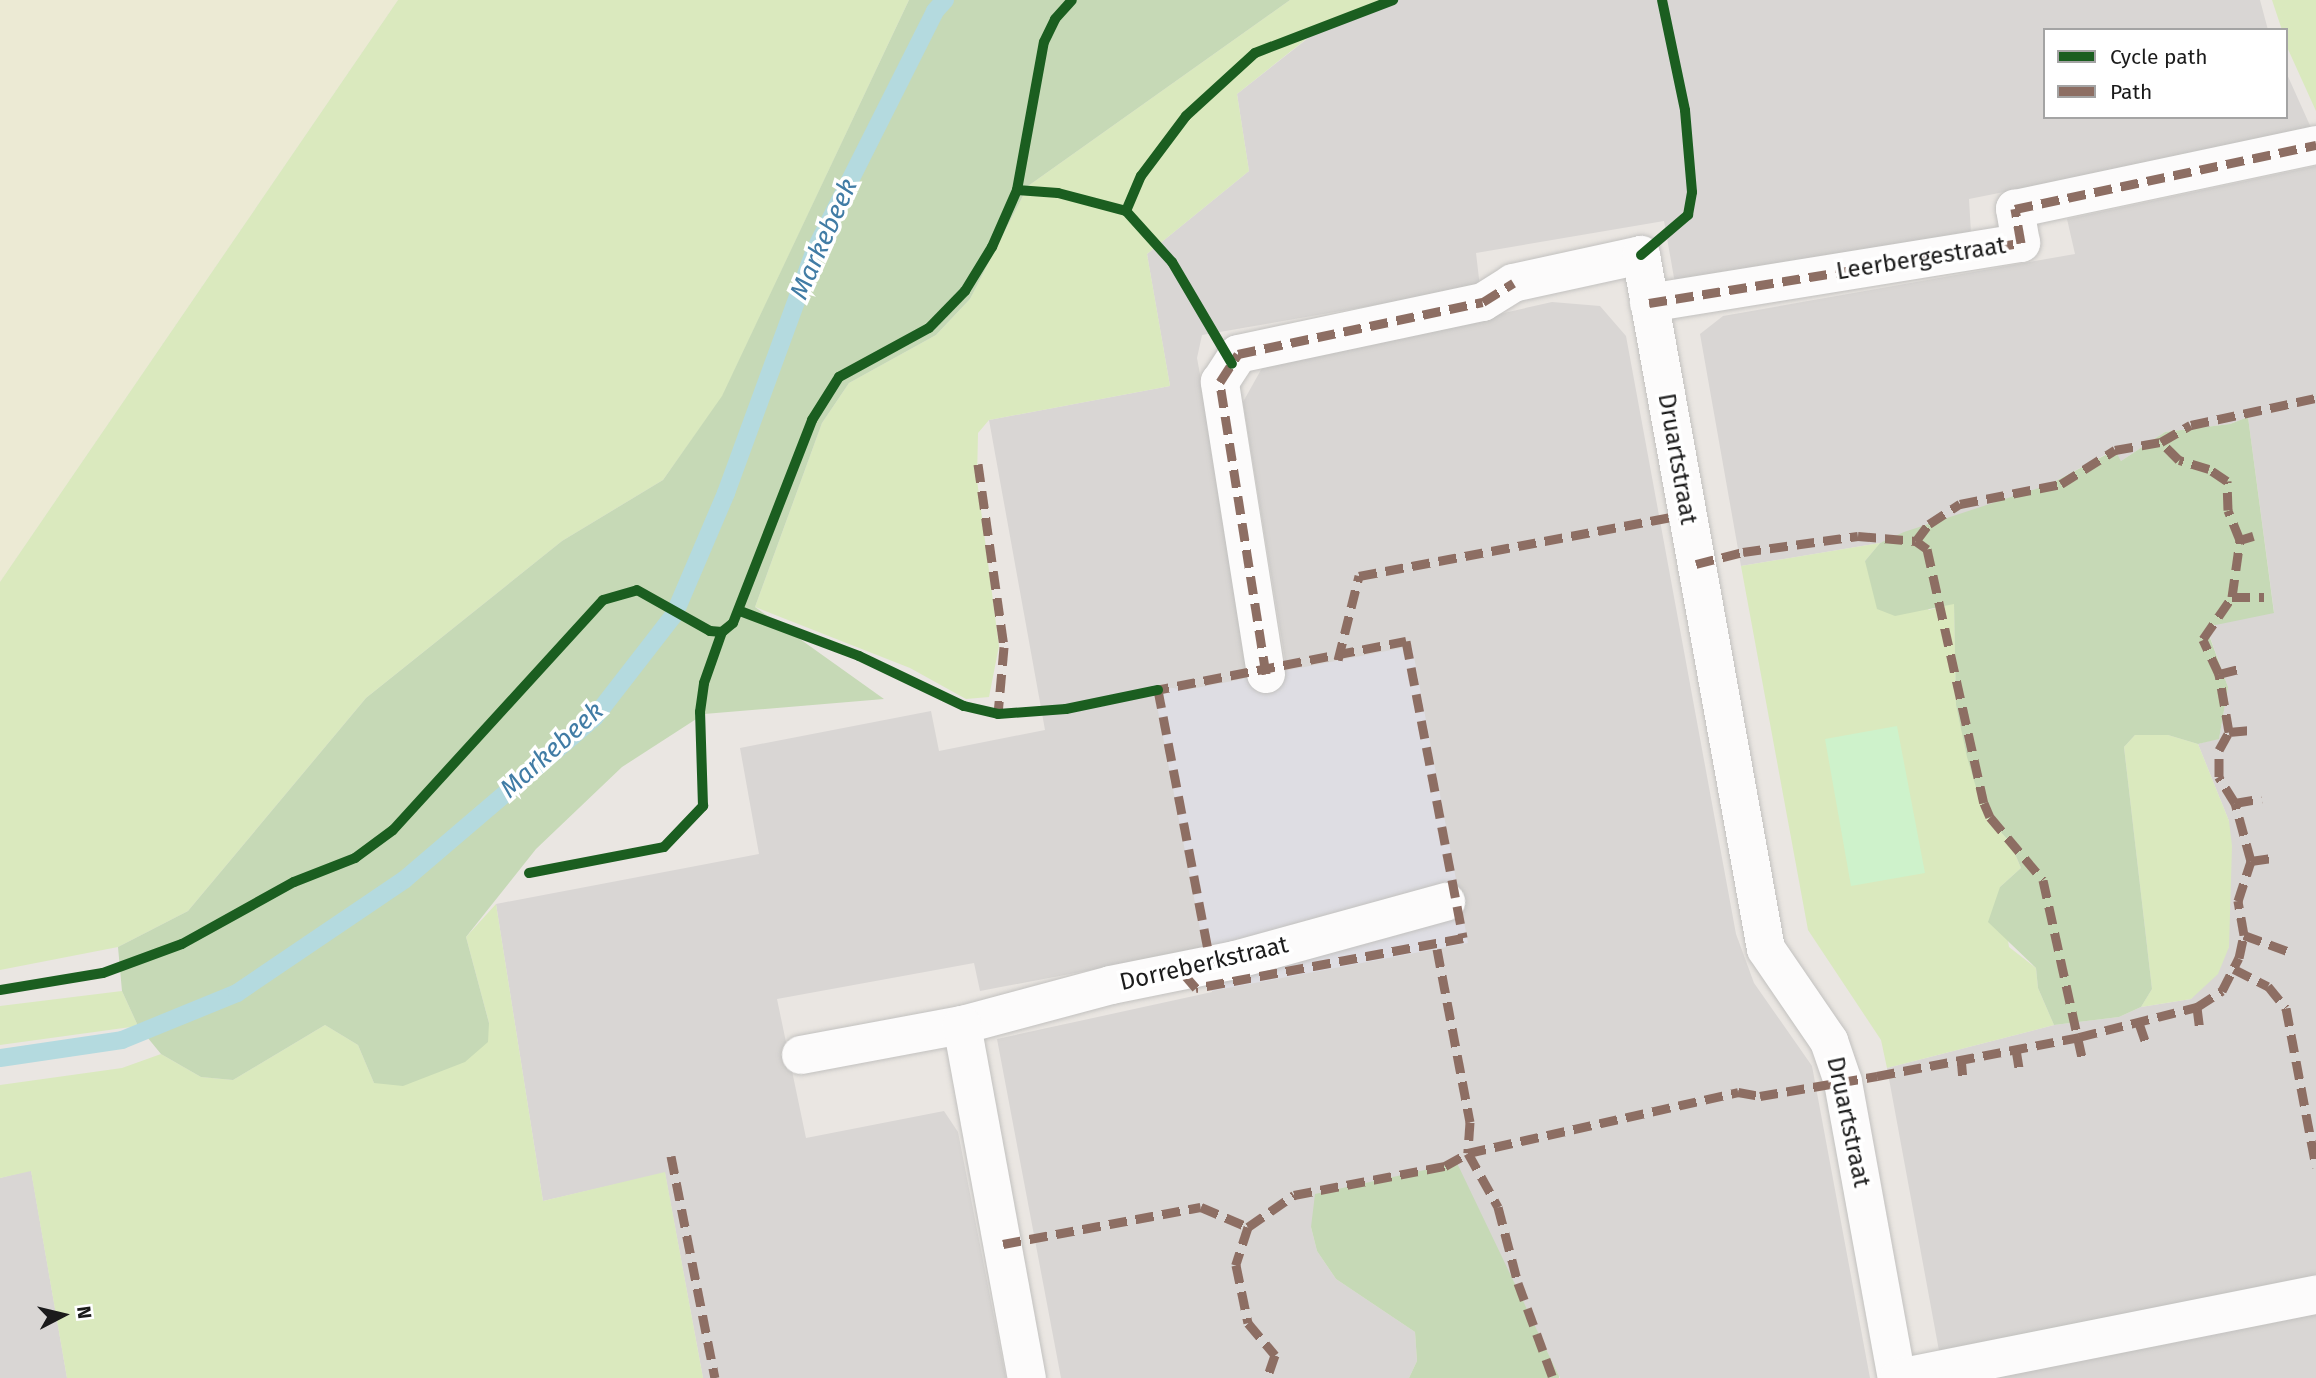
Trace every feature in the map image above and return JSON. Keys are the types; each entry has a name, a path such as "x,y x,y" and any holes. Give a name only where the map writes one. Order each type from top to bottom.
{"street":[{"name":"Leerbergestraat","path":"1648,303 2021,243 2015,209 2316,145"},
{"name":"Druartstraat","path":"1266,674 1220,382 1238,354 1483,302 1513,283 1641,255 1766,949 1829,1041 1843,1082 1898,1378 2316,1295"},
{"name":"Dorreberkstraat","path":"801,1055 962,1025 1111,985 1235,960 1446,902"},
{"path":"962,1025 1027,1378"}],"shaded area":[{"path":"0,0 398,0 0,582"},
{"path":"1393,0 2260,0 2267,28 2043,28 2043,119 2288,119 2288,76 2312,130 1969,199 1971,233 1676,289 1664,221 1476,253 1480,287 1202,335 1197,358 1253,665 1285,660 1243,402 1262,368 1552,302 1600,306 1626,336 1736,934 1754,983 1812,1066 1870,1378 1560,1378 1507,1269 1311,1227 1317,1251 1336,1279 1415,1332 1417,1361 1409,1378 1061,1378 997,1039 1212,992 1202,949 980,991 974,963 777,999 806,1138 944,1111 958,1132 1006,1378 703,1378 665,1173 543,1201 496,904 759,854 740,748 931,711 939,751 1045,730 989,420 1170,386 1147,254 1249,171 1237,94 1321,28"},
{"path":"2316,166 2316,1378 1944,1378 1887,1068 2054,1025 2119,1017 2141,1007 2191,999 2229,947 2229,821 2198,744 2219,738 2228,687 2206,626 2274,612 2248,417 2230,424 2165,432 2121,461 2114,450 2048,485 1880,543 1741,566 1700,334 1723,316 2075,254 2067,219"},
{"path":"1412,646 1468,943 1212,991 1153,685 1186,690"},
{"path":"31,1170 67,1378 0,1378 0,1178"}],"green space":[{"path":"398,0 909,0 722,397 663,480 562,541 366,698 188,911 118,947 0,970 0,582"},
{"path":"909,0 1290,0 1028,186 970,299 936,335 849,383 822,423 755,607 884,699 704,714 622,767 536,849 466,937 489,1023 488,1042 465,1062 403,1086 374,1083 358,1045 325,1025 233,1080 201,1077 161,1054 138,1026 122,991 118,947 188,911 366,698 562,541 663,480 722,396"},
{"path":"1290,0 1393,0 1320,28 1237,94 1249,171 1147,254 1170,386 989,420 978,433 977,480 999,646 989,697 966,699 910,668 755,607 822,423 849,383 936,335 970,299 1028,186"},
{"path":"2272,0 2316,0 2316,111 2288,49 2288,28 2281,28"},
{"path":"2248,417 2274,613 2206,627 2228,687 2219,739 2198,744 2168,735 2135,735 2124,747 2152,989 2141,1007 2119,1017 2054,1025 2038,988 2036,968 1988,922 2000,887 2021,868 2010,842 1984,814 1967,757 1956,705 1954,604 1895,616 1877,609 1865,561 1880,543 1904,532 2048,485 2115,450 2121,461 2165,432 2230,424"},
{"path":"1880,543 1865,561 1929,610 1954,603 1956,705 1984,814 2010,842 2021,868 2000,887 2009,947 2036,968 2038,988 2054,1025 1887,1068 1881,1040 1808,930 1741,566"},
{"path":"1897,726 1925,873 1851,886 1825,739"},
{"path":"2135,735 2168,735 2198,744 2229,821 2232,846 2229,947 2218,974 2191,999 2141,1007 2152,989 2124,747"},
{"path":"496,904 543,1201 665,1172 703,1378 67,1378 31,1171 0,1178 0,1085 122,1068 161,1054 201,1077 233,1080 325,1025 358,1045 374,1083 489,1023 466,937"},
{"path":"122,991 138,1026 0,1045 0,1006"},
{"path":"1457,1163 1559,1378 1409,1378 1417,1361 1415,1332 1336,1279 1317,1251 1311,1227 1315,1194"}],"waterway":[{"name":"Markebeek","path":"0,1058 122,1040 237,993 404,880 594,718 674,615 726,493 814,252 935,11 945,0"}],"marked path":[{"path":"1649,303 2021,243 2015,209 2316,145"},
{"path":"1266,674 1220,382 1238,354 1483,302 1513,283"},
{"path":"2240,540 2228,510 2227,481 2209,469 2179,460 2161,442 2191,425 2316,398"},
{"path":"1696,564 1743,552 1858,536 1916,541 1929,524 1960,504 2061,484 2115,450 2161,442"},
{"path":"978,464 1004,647 998,714"},
{"path":"1338,660 1359,576 1687,514"},
{"path":"1003,1244 1201,1207 1248,1227 1294,1195 1445,1166 1468,1153 1738,1092 1760,1096 1877,1076 2079,1037 2197,1007 2222,991 2239,958 2244,935 2238,901 2251,861 2235,803 2219,777 2219,750 2229,732 2219,674 2203,639 2232,597 2240,540 2253,536"},
{"path":"1916,541 1927,549 1984,803 1990,817 2043,880 2082,1057"},
{"path":"2232,597 2264,597"},
{"path":"1151,691 1406,641 1463,938 1196,988 1182,972"},
{"path":"2219,674 2239,669"},
{"path":"1158,690 1211,966"},
{"path":"2229,732 2251,730"},
{"path":"2235,803 2262,798"},
{"path":"2251,861 2272,858"},
{"path":"2244,935 2290,952"},
{"path":"1437,949 1470,1122 1468,1153 1498,1207 1518,1283 1553,1378"},
{"path":"2234,969 2268,986 2286,1008 2316,1167"},
{"path":"2197,1007 2200,1031"},
{"path":"2139,1023 2146,1043"},
{"path":"2016,1049 2019,1069"},
{"path":"1961,1057 1963,1079"},
{"path":"671,1156 715,1378"},
{"path":"1248,1227 1236,1265 1248,1323 1275,1355 1267,1378"}],"cycle path":[{"path":"0,990 103,973 182,944 294,882 355,858 393,830 603,600 637,590 710,631 722,632 733,623 812,420 839,377 929,328 965,291 992,247 1017,190 1044,42 1055,19 1072,0"},
{"path":"1126,211 1141,176 1186,116 1255,53 1393,0"},
{"path":"1641,255 1688,215 1692,192 1685,110 1662,0"},
{"path":"1017,190 1058,193 1126,211 1172,262 1232,364"},
{"path":"740,611 859,656 964,706 998,714 1066,709 1158,690"},
{"path":"529,873 664,847 703,806 700,712 704,683 722,632"}]}
